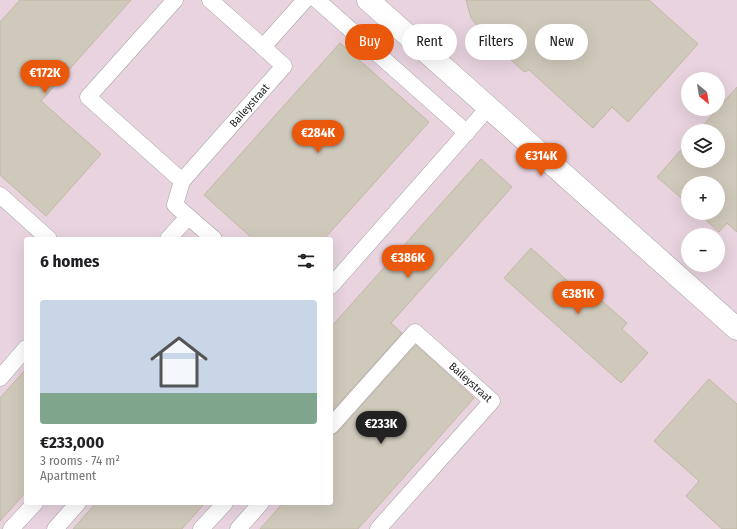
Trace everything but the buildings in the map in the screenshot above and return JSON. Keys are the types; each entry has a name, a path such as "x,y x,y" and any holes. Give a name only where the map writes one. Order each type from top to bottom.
{"street":[{"path":"368,0 737,329"}],"lane":[{"path":"175,0 88,97 182,181"},
{"path":"210,0 263,47 305,0"},
{"path":"317,0 467,132"},
{"name":"Baileystraat","path":"212,237 175,206 182,181 284,66 263,47"},
{"path":"333,284 488,108"},
{"path":"0,195 47,237"},
{"path":"170,237 188,217"},
{"name":"Baileystraat","path":"333,424 415,332 492,401 378,529"},
{"path":"0,378 24,350"},
{"path":"11,529 33,505"},
{"path":"55,529 76,505"},
{"path":"201,529 223,505"},
{"path":"238,529 260,505"}],"shaded area":[{"path":"0,0 737,0 737,529 0,529"}]}
